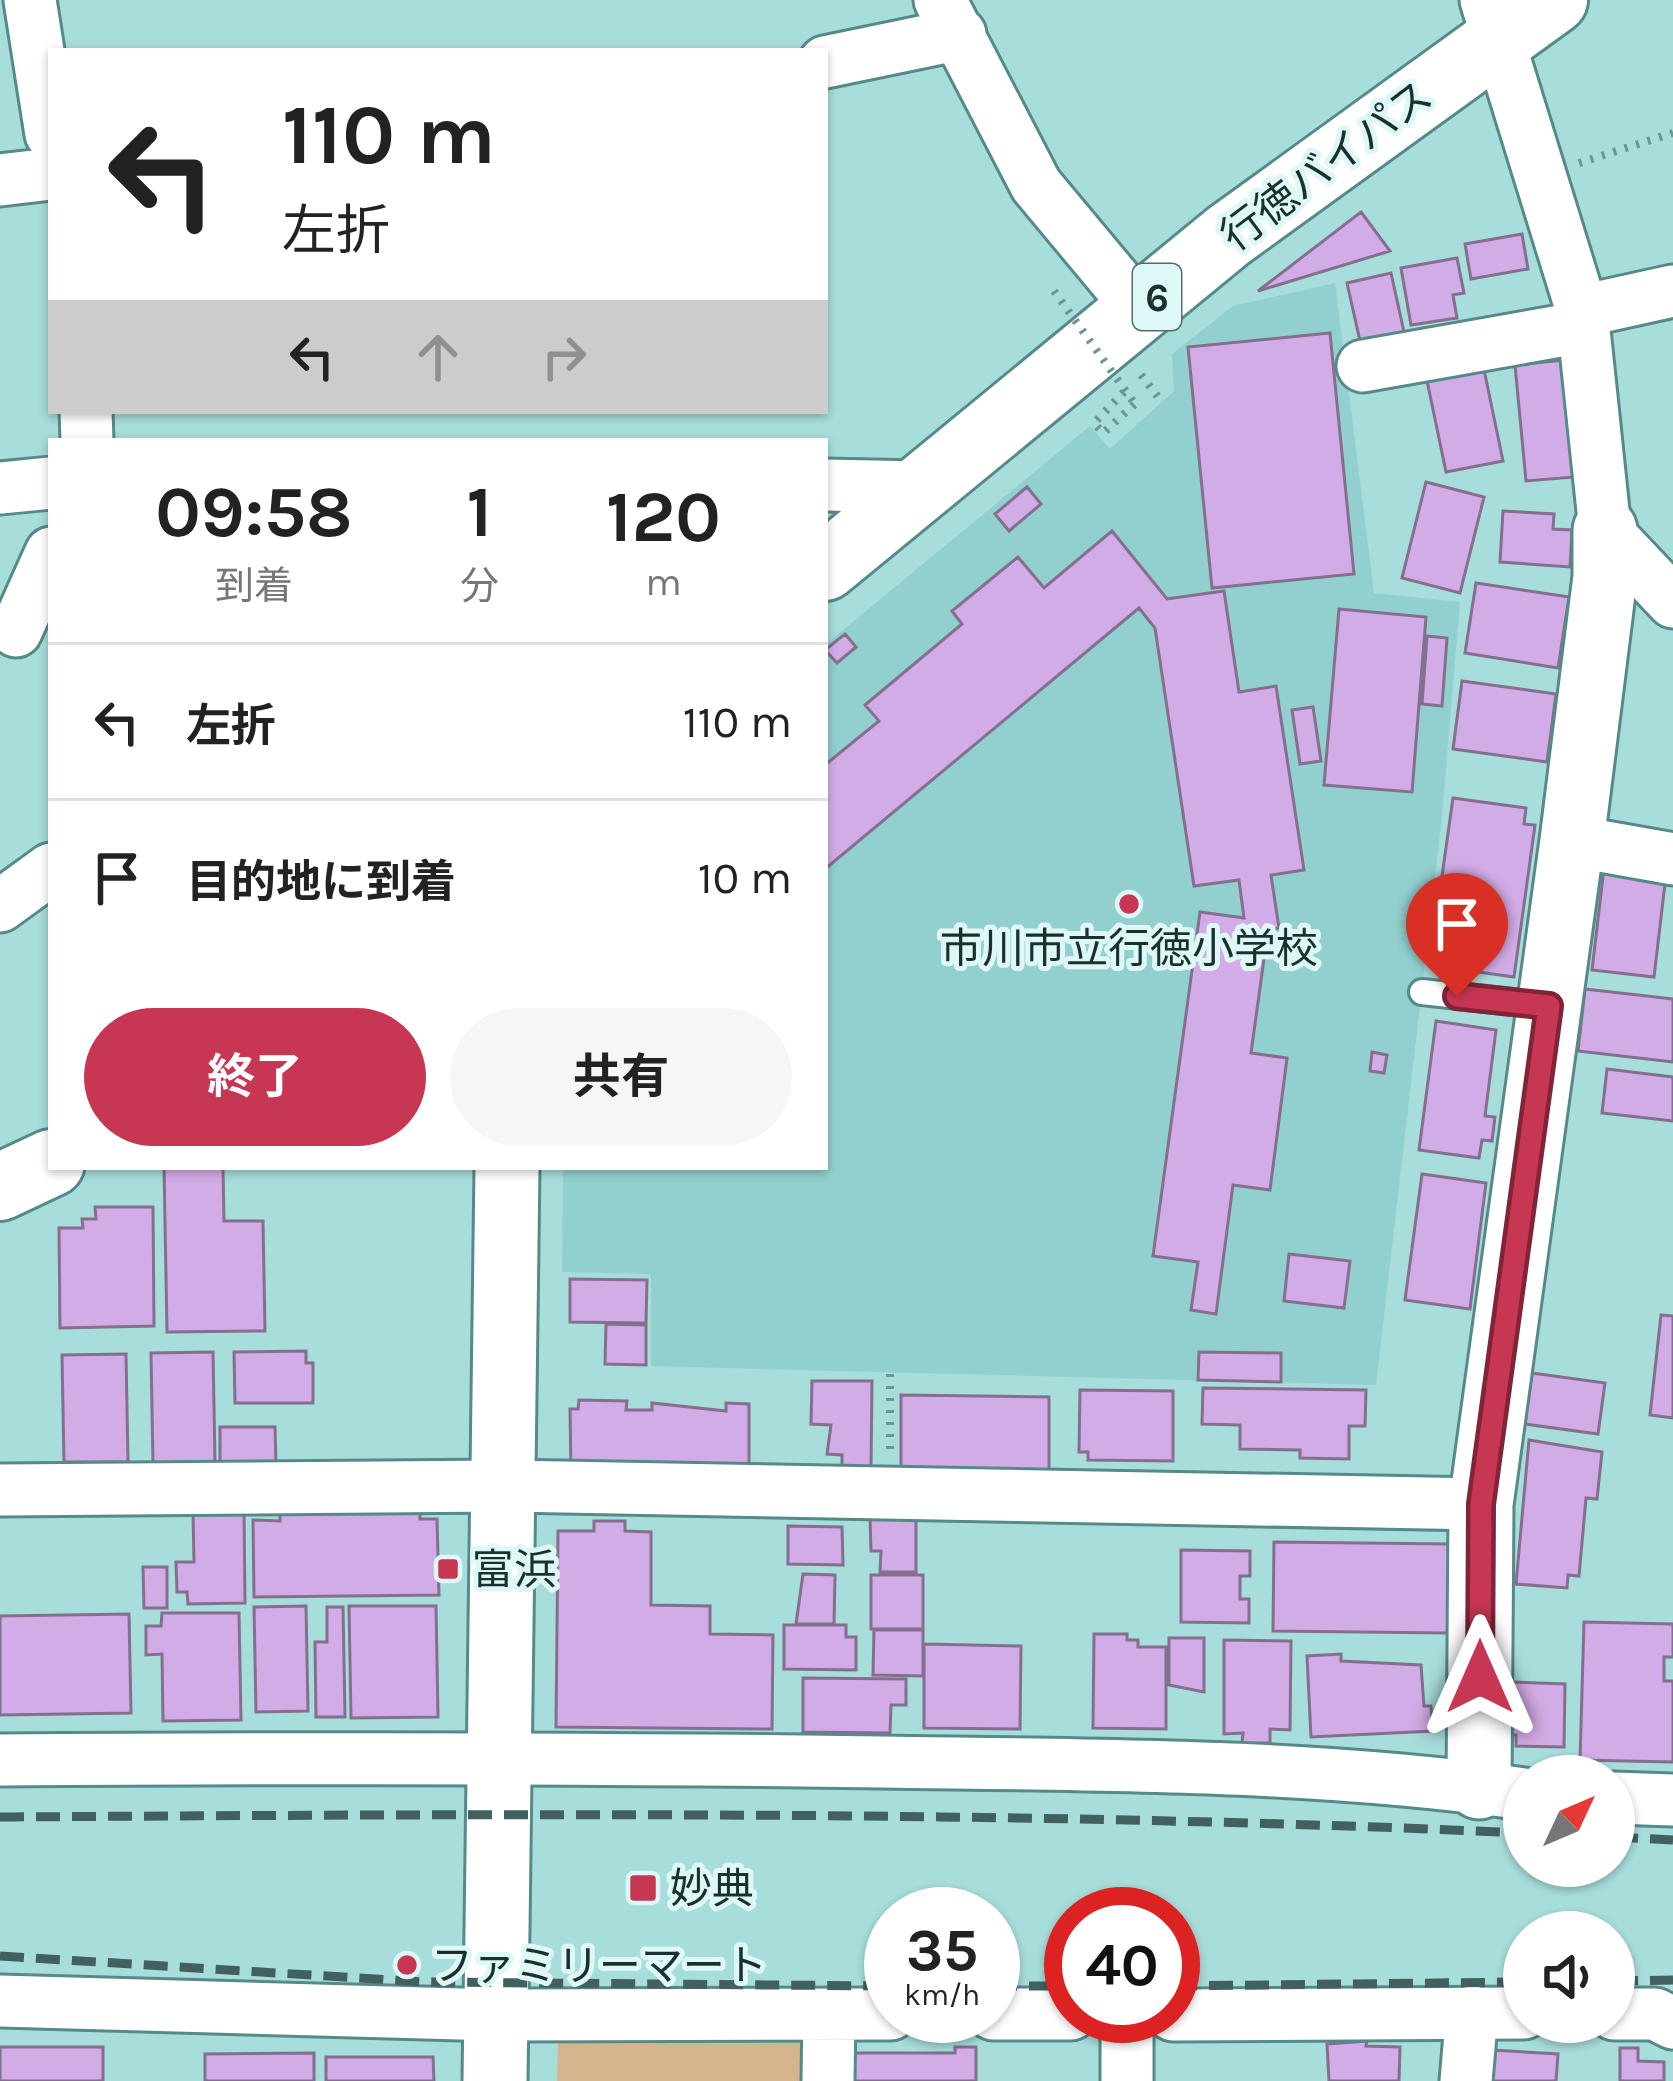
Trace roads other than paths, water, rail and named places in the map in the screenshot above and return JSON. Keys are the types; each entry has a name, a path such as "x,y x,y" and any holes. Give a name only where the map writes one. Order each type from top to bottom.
{"main road":[{"name":"行徳バイパス","path":"828,564 921,487 1140,341 1228,236 1491,19 1554,0"},
{"path":"0,1187 48,1164"}],"street":[{"path":"30,0 48,115"},
{"path":"828,61 950,17 1036,184 1140,341"},
{"path":"0,1760 499,1758 1135,1765 1361,1775 1502,1791 1481,1504 1572,841 1605,577 1605,530 1583,319 1491,19"},
{"path":"0,180 48,174"},
{"path":"1363,366 1583,319 1673,291"},
{"path":"0,488 48,483"},
{"path":"828,485 921,487"},
{"path":"1605,530 1673,602"},
{"path":"22,636 48,562"},
{"path":"1572,841 1673,860"},
{"path":"0,906 48,871"},
{"path":"495,2081 507,1170"},
{"path":"0,1490 502,1486 1481,1504"},
{"path":"1635,1799 1673,1800"},
{"path":"0,2001 496,2015 864,2014"},
{"path":"1466,2081 1472,2012"},
{"path":"1200,2014 1503,2013"},
{"path":"828,2081 829,2014"},
{"path":"1635,2014 1654,2014 1673,2023"},
{"path":"1126,2081 1127,2043"}],"lane":[{"path":"1422,992 1549,1006"}],"railway":[{"path":"0,1817 952,1817 1503,1832"},
{"path":"1635,1838 1673,1840"},
{"path":"0,1956 424,1982 864,1986"},
{"path":"1635,1981 1673,1980"},
{"path":"1200,1986 1503,1982"},
{"path":"1020,1986 1044,1986"}],"place":[{"name":"市川市立行徳小学校","path":"1129,904"},
{"name":"富浜","path":"448,1569"},
{"name":"妙典","path":"643,1888"},
{"name":"ファミリーマート","path":"407,1965"}]}
